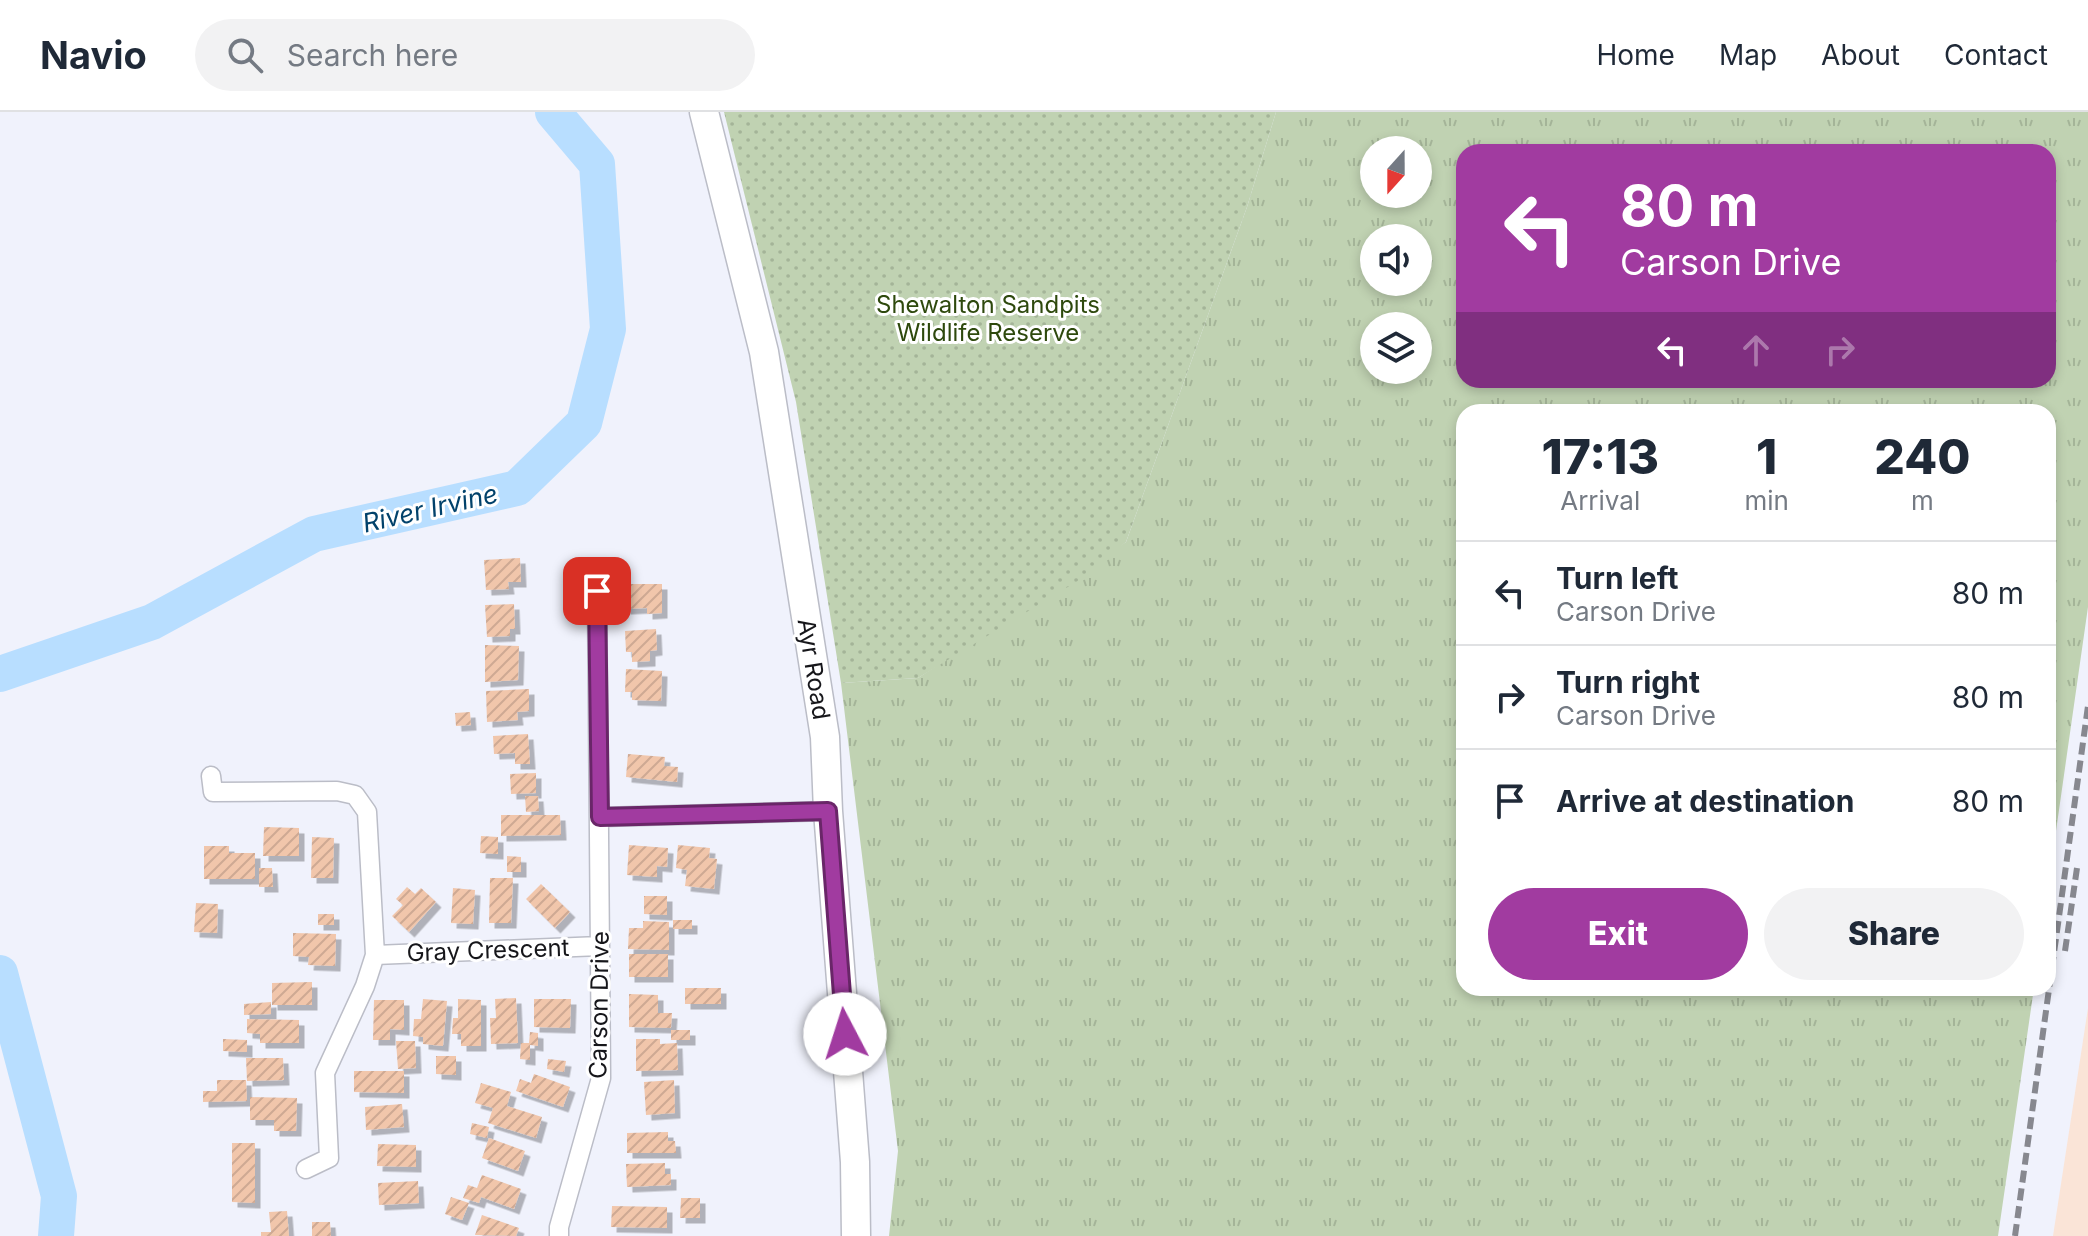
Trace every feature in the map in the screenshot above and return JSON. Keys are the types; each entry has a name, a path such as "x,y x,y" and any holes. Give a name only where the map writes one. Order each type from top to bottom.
{"main road":[{"name":"Ayr Road","path":"704,112 764,352 825,737 855,1162 856,1236"}],"street":[{"name":"Carson Drive","path":"559,1236 601,1078 597,591"},
{"name":"Gray Crescent","path":"211,776 213,792 337,791 355,795 367,812 375,955 365,986 325,1073 329,1158 306,1169"},
{"path":"600,817 828,811"},
{"name":"Gray Crescent","path":"375,955 600,946"}],"shaded area":[{"path":"2088,1008 2088,1236 2053,1236"}],"green space":[{"name":"Shewalton Sandpits Wildlife Reserve","path":"724,112 1276,112 1247,207 1126,542 1081,579 918,678 841,683 796,402"},
{"path":"1276,112 2088,112 2088,607 2056,831 2056,404 1456,404 1456,996 2033,996 1998,1236 889,1236 898,1151 841,683 918,678 1126,542 1247,207"}],"building":[{"path":"520,558 521,582 508,582 509,589 486,590 484,560"},
{"path":"625,584 662,584 662,613 647,614 647,608 625,609"},
{"path":"514,604 515,629 510,629 510,636 487,637 485,605"},
{"path":"656,629 657,650 650,651 650,661 632,662 632,652 626,652 625,631"},
{"path":"485,645 519,646 518,680 485,682"},
{"path":"626,669 662,671 661,701 632,700 632,692 625,692"},
{"path":"529,689 529,711 517,712 518,720 487,722 486,691"},
{"path":"470,712 471,725 456,726 455,713"},
{"path":"528,734 530,764 515,764 515,753 494,754 493,736"},
{"path":"628,754 665,757 664,766 678,767 677,782 626,777"},
{"path":"536,773 536,793 511,794 510,774"},
{"path":"525,796 538,796 539,811 526,812"},
{"path":"501,815 560,815 561,835 501,836"},
{"path":"264,827 299,828 299,856 263,856"},
{"path":"481,836 498,837 498,854 480,853"},
{"path":"312,837 334,838 333,878 311,878"},
{"path":"629,845 668,848 667,867 657,866 657,877 627,875"},
{"path":"678,845 710,848 709,858 717,859 714,889 685,886 687,870 676,868"},
{"path":"204,846 229,846 229,853 255,853 255,879 204,879"},
{"path":"507,856 521,857 521,872 507,872"},
{"path":"259,868 272,868 273,887 259,887"},
{"path":"490,878 513,878 511,923 489,923"},
{"path":"541,884 570,912 555,928 526,899"},
{"path":"407,887 415,894 421,888 436,902 409,932 392,916 403,905 396,899"},
{"path":"453,888 475,890 473,924 451,923"},
{"path":"644,896 667,896 667,915 644,914"},
{"path":"196,903 218,904 217,933 194,932"},
{"path":"318,914 334,914 334,925 318,925"},
{"path":"673,920 692,920 692,929 673,929"},
{"path":"643,921 669,922 669,950 628,949 629,928 643,928"},
{"path":"293,933 336,934 335,966 308,965 309,957 293,956"},
{"path":"629,954 668,954 668,977 629,977"},
{"path":"312,982 312,1005 272,1005 272,983"},
{"path":"685,988 721,988 721,1004 685,1004"},
{"path":"629,994 658,995 658,1013 672,1013 671,1028 629,1027"},
{"path":"516,998 518,1043 491,1044 490,1018 496,1018 495,999"},
{"path":"423,999 447,1001 443,1046 423,1044 423,1037 413,1036 414,1019 421,1019"},
{"path":"458,999 481,1000 481,1046 461,1046 461,1034 452,1034 453,1018 458,1018"},
{"path":"534,999 571,999 570,1028 534,1027"},
{"path":"374,1000 404,1000 404,1030 390,1029 390,1040 373,1040"},
{"path":"271,1002 271,1014 244,1015 244,1004"},
{"path":"247,1019 299,1020 299,1043 260,1043 260,1034 247,1033"},
{"path":"671,1030 690,1030 690,1040 671,1040"},
{"path":"530,1032 538,1033 538,1046 530,1045 530,1060 520,1059 521,1043 529,1043"},
{"path":"223,1039 247,1040 247,1052 223,1051"},
{"path":"636,1039 660,1039 660,1044 677,1043 678,1070 636,1071"},
{"path":"396,1041 415,1041 416,1068 398,1069"},
{"path":"436,1056 456,1056 456,1075 436,1074"},
{"path":"246,1058 283,1058 284,1080 247,1081"},
{"path":"548,1059 566,1061 564,1072 547,1069"},
{"path":"354,1071 404,1071 404,1093 354,1092"},
{"path":"534,1074 570,1087 563,1107 516,1091 520,1079 531,1083"},
{"path":"217,1080 246,1080 247,1101 203,1102 203,1091 217,1091"},
{"path":"674,1080 675,1113 646,1115 644,1082"},
{"path":"481,1083 511,1092 507,1106 542,1117 536,1138 488,1123 493,1108 475,1103"},
{"path":"250,1097 297,1098 296,1131 274,1131 274,1120 250,1120"},
{"path":"402,1104 404,1127 366,1130 365,1107"},
{"path":"472,1123 489,1127 487,1138 470,1134"},
{"path":"668,1132 668,1141 675,1141 676,1153 627,1153 627,1133"},
{"path":"489,1138 525,1151 518,1171 482,1158"},
{"path":"232,1143 255,1143 255,1203 232,1202"},
{"path":"378,1144 416,1145 416,1167 377,1166"},
{"path":"665,1163 665,1174 671,1174 671,1185 627,1187 626,1164"},
{"path":"482,1175 521,1189 514,1209 481,1197 479,1203 463,1198 468,1185 477,1188"},
{"path":"418,1181 419,1203 379,1205 378,1183"},
{"path":"451,1197 469,1203 462,1220 445,1214"},
{"path":"681,1198 700,1198 700,1218 680,1218"},
{"path":"612,1206 667,1207 667,1228 611,1227"},
{"path":"287,1211 289,1236 261,1236 261,1232 271,1232 269,1212"},
{"path":"482,1215 519,1228 516,1236 475,1235"},
{"path":"312,1222 330,1222 331,1236 312,1236"}],"waterway":[{"name":"River Irvine","path":"0,674 152,622 314,534 517,488 584,423 608,329 597,164 553,112"},
{"name":"River Irvine","path":"0,973 59,1196 56,1236"}],"railway":[{"path":"2056,938 2088,706"},
{"path":"2065,951 2077,868"},
{"path":"2015,1236 2048,996"}],"route":[{"path":"597,591 600,817 828,811 845,1034"}]}
